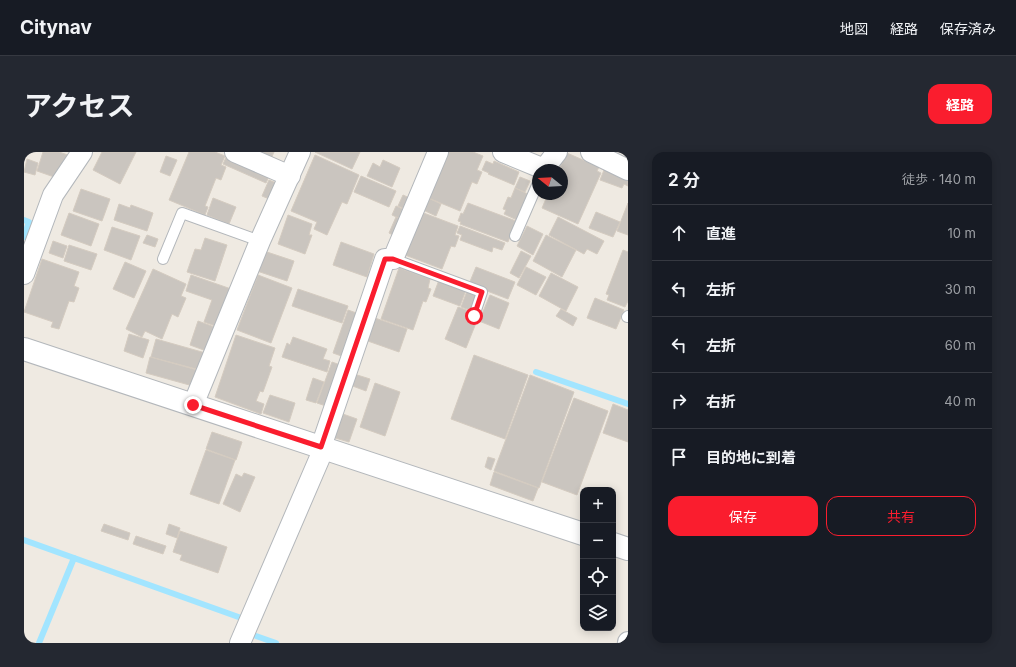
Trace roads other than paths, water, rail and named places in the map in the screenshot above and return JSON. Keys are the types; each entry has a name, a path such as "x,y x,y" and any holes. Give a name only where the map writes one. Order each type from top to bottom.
{"street":[{"path":"24,274 53,195 82,152"},
{"path":"235,152 290,176"},
{"path":"193,405 260,241 300,152"},
{"path":"240,643 323,448 385,259 393,259 438,152"},
{"path":"503,152 532,168"},
{"path":"549,164 557,152"},
{"path":"591,152 628,170"},
{"path":"24,349 580,533"},
{"path":"616,545 628,548"}],"lane":[{"path":"515,236 532,197"},
{"path":"163,259 182,213 260,241"},
{"path":"393,259 482,292 474,316"}],"waterway":[{"path":"24,220 29,222 24,237"},
{"path":"536,372 628,404"},
{"path":"24,540 244,619"},
{"path":"39,643 74,558"},
{"path":"256,636 276,643"}]}
